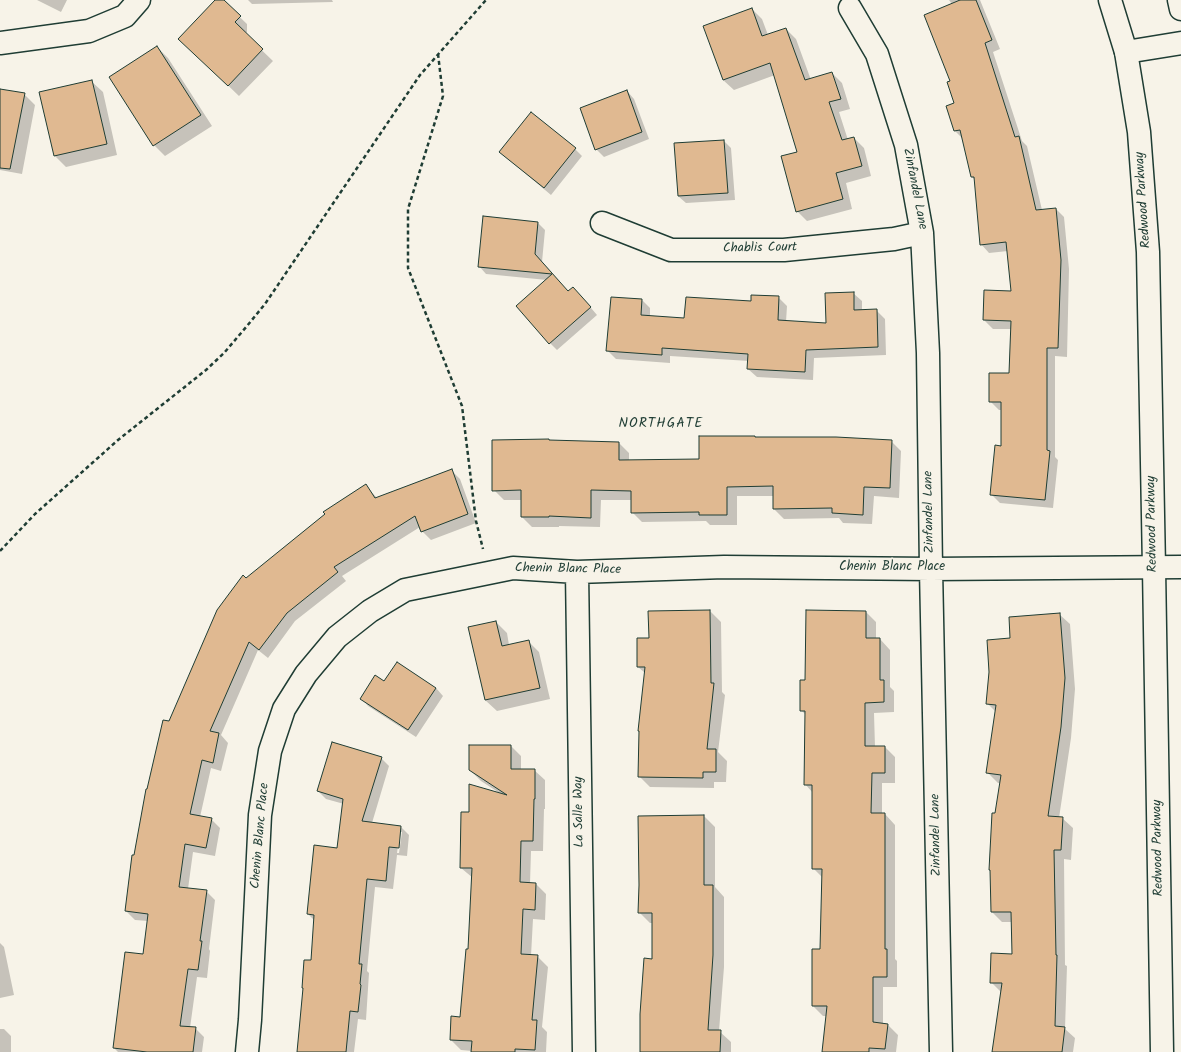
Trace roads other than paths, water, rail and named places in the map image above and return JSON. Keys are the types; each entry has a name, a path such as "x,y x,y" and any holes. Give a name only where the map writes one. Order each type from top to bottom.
{"street":[{"path":"0,44 89,31 125,16 139,0"},
{"name":"Redwood Parkway","path":"1110,0 1126,52 1139,132 1148,252 1162,1052"},
{"path":"1179,0 1181,9"},
{"name":"Zinfandel Lane","path":"850,8 877,54 906,145 922,233 928,353 941,1052"},
{"path":"1126,52 1181,43"},
{"name":"Chablis Court","path":"602,223 671,250 784,250 894,239 922,233"},
{"name":"Chenin Blanc Place","path":"247,1052 250,1020 260,815 270,751 284,709 306,674 337,637 370,612 405,590 513,568 577,572 724,567 1181,567"},
{"name":"La Salle Way","path":"577,572 584,1052"}],"district":[{"name":"NORTHGATE","path":"661,425"}]}
